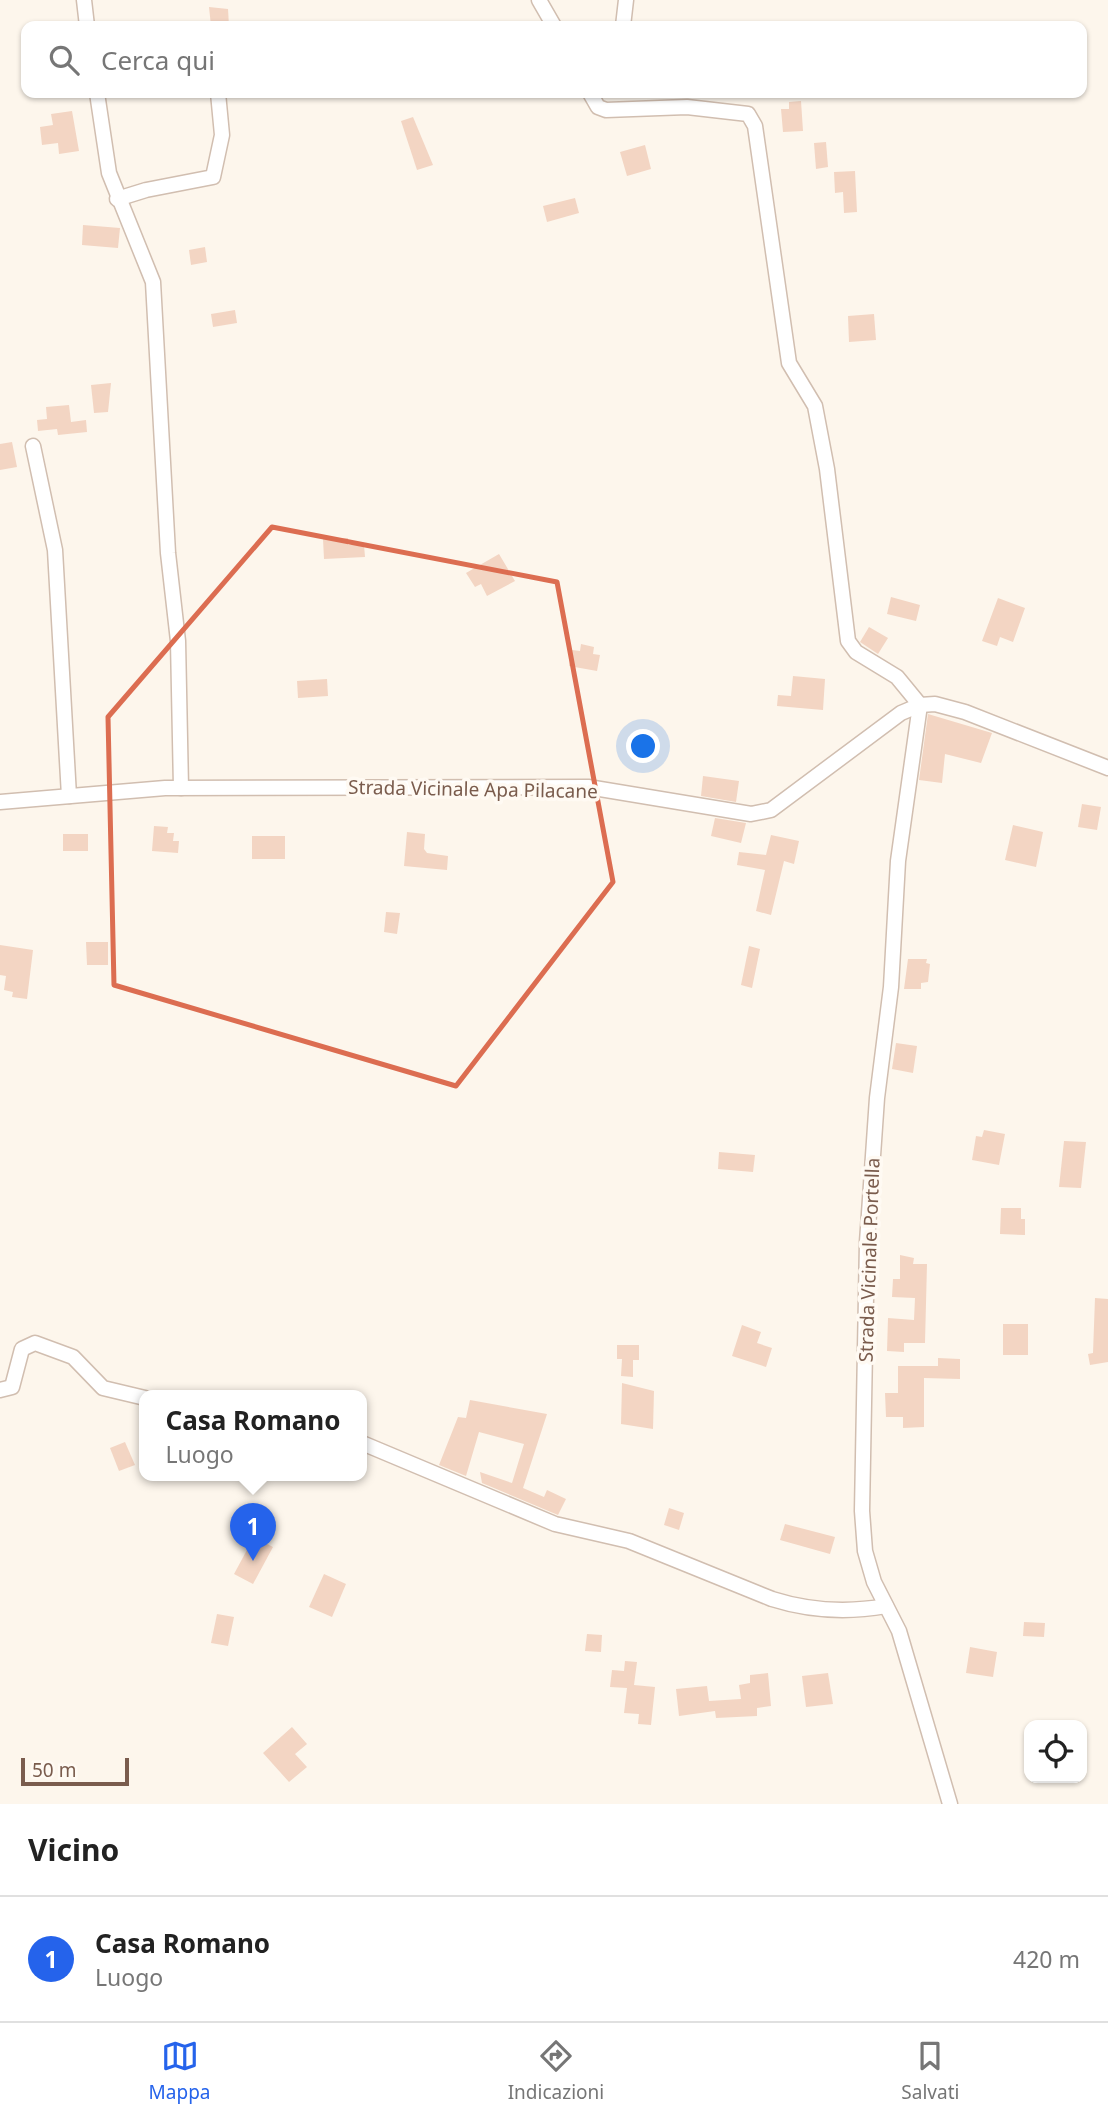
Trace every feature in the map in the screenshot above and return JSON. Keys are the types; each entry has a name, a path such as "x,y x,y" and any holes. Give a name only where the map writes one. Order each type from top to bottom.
{"street":[{"path":"84,0 86,21"},
{"path":"539,0 551,21"},
{"path":"623,21 626,0"},
{"path":"98,98 109,173 117,200 153,282 168,552 178,640 181,788"},
{"path":"117,200 146,190 213,177 222,135 218,98"},
{"path":"593,98 598,107 606,110 687,107 747,114 755,126 789,363 815,405 827,469 848,641 856,652 897,677 920,705 935,704 965,712 1108,768"},
{"path":"33,446 55,550 69,796"},
{"name":"Strada Vicinale Apa Pilacane","path":"0,802 181,788 588,787 751,814 771,810 901,713 920,705"},
{"name":"Strada Vicinale Portella","path":"920,705 898,861 891,987 877,1098 867,1242 862,1511 865,1551 874,1582 899,1631 950,1804"},
{"path":"0,1390 12,1387 22,1349 35,1343 73,1357 103,1388 139,1397"},
{"path":"367,1445 555,1524 629,1541 772,1600 794,1606 838,1611 886,1606"}],"highlighted area":[{"path":"272,527 557,582 613,882 456,1086 114,985 108,717"}],"building":[{"path":"209,7 228,9 229,21 210,21"},
{"path":"801,101 803,131 783,132 781,109 789,109 789,102"},
{"path":"72,111 79,151 59,154 58,143 42,145 40,127 53,125 51,114"},
{"path":"413,117 433,165 417,170 401,121"},
{"path":"826,142 828,167 816,169 814,143"},
{"path":"645,145 651,169 627,176 620,152"},
{"path":"855,171 857,212 844,213 843,192 835,193 834,172"},
{"path":"575,198 579,213 547,222 543,206"},
{"path":"83,225 120,228 118,248 82,245"},
{"path":"205,247 207,262 191,265 189,250"},
{"path":"235,310 237,323 213,327 211,314"},
{"path":"874,314 876,340 849,342 848,316"},
{"path":"111,383 108,412 94,413 91,385"},
{"path":"69,405 71,422 86,420 87,432 58,435 57,429 38,431 37,420 47,419 46,407"},
{"path":"12,442 17,467 0,470 0,444"},
{"path":"348,538 348,545 364,545 365,557 324,559 323,539"},
{"path":"499,554 515,581 487,596 481,584 475,587 466,573"},
{"path":"891,597 920,605 916,621 887,614"},
{"path":"998,598 1025,608 1013,642 1000,637 997,646 982,641"},
{"path":"869,627 888,638 878,654 860,642"},
{"path":"581,644 594,647 593,654 600,655 597,671 569,666 572,650 580,651"},
{"path":"793,676 825,679 823,710 777,706 778,695 791,696"},
{"path":"327,679 328,696 298,698 297,681"},
{"path":"928,714 992,733 981,763 945,754 942,783 919,780"},
{"path":"703,776 739,781 736,802 701,796"},
{"path":"1082,804 1101,807 1097,830 1078,827"},
{"path":"715,818 746,823 741,843 711,836"},
{"path":"1013,825 1043,832 1036,867 1005,860"},
{"path":"154,826 168,827 167,833 174,833 173,841 179,841 178,853 152,851"},
{"path":"407,832 425,834 424,849 427,853 448,856 447,870 404,866"},
{"path":"63,834 88,834 88,851 63,851"},
{"path":"771,835 799,841 794,864 784,861 771,915 756,911 765,870 737,865 739,852 766,855"},
{"path":"252,836 285,836 285,859 252,859"},
{"path":"386,912 400,913 397,934 384,932"},
{"path":"86,942 108,942 108,965 87,965"},
{"path":"0,945 33,950 27,999 12,997 13,992 4,990 6,976 0,975"},
{"path":"749,946 760,949 752,988 741,985"},
{"path":"908,959 927,959 926,963 930,964 928,982 921,983 921,989 904,989"},
{"path":"896,1043 917,1046 913,1073 892,1069"},
{"path":"984,1130 1005,1134 999,1165 972,1160 976,1136 982,1137"},
{"path":"1064,1141 1086,1142 1081,1188 1059,1187"},
{"path":"719,1152 755,1155 753,1172 718,1169"},
{"path":"1001,1208 1021,1208 1021,1219 1025,1219 1025,1235 1000,1234"},
{"path":"900,1255 914,1258 913,1264 927,1264 925,1343 904,1343 904,1352 887,1351 888,1318 914,1320 915,1298 892,1297 893,1279 900,1279"},
{"path":"1095,1298 1108,1299 1108,1362 1090,1365 1088,1354 1093,1353"},
{"path":"1003,1324 1028,1324 1028,1355 1003,1355"},
{"path":"742,1325 761,1332 757,1343 772,1348 766,1367 732,1356"},
{"path":"617,1345 639,1345 639,1360 633,1360 633,1377 621,1376 622,1359 617,1359"},
{"path":"938,1358 960,1359 960,1379 924,1378 924,1427 903,1428 903,1417 886,1417 885,1393 898,1393 898,1366 938,1366"},
{"path":"622,1383 654,1391 653,1429 621,1424"},
{"path":"470,1400 547,1414 523,1488 544,1497 547,1490 566,1499 558,1515 482,1483 480,1472 512,1483 524,1444 479,1432 466,1476 439,1465 458,1417 466,1418"},
{"path":"125,1442 135,1465 119,1471 110,1448"},
{"path":"669,1508 684,1513 679,1530 664,1525"},
{"path":"785,1524 835,1537 830,1554 780,1540"},
{"path":"254,1537 273,1547 253,1584 234,1574"},
{"path":"324,1574 346,1584 332,1617 309,1607"},
{"path":"217,1614 234,1617 228,1646 211,1643"},
{"path":"1024,1622 1045,1623 1044,1637 1023,1636"},
{"path":"587,1634 602,1635 601,1652 585,1651"},
{"path":"970,1647 997,1652 993,1677 966,1673"},
{"path":"625,1661 637,1662 634,1685 655,1687 651,1725 638,1724 639,1714 624,1713 627,1688 610,1687 612,1670 624,1671"},
{"path":"768,1673 771,1706 757,1708 757,1716 716,1718 715,1711 679,1716 676,1689 707,1686 709,1701 741,1699 739,1685 750,1683 750,1675"},
{"path":"828,1673 833,1704 806,1707 802,1676"},
{"path":"292,1727 307,1744 295,1754 307,1767 289,1782 263,1753"}],"place":[{"name":"Casa Romano","path":"253,1561"}]}
